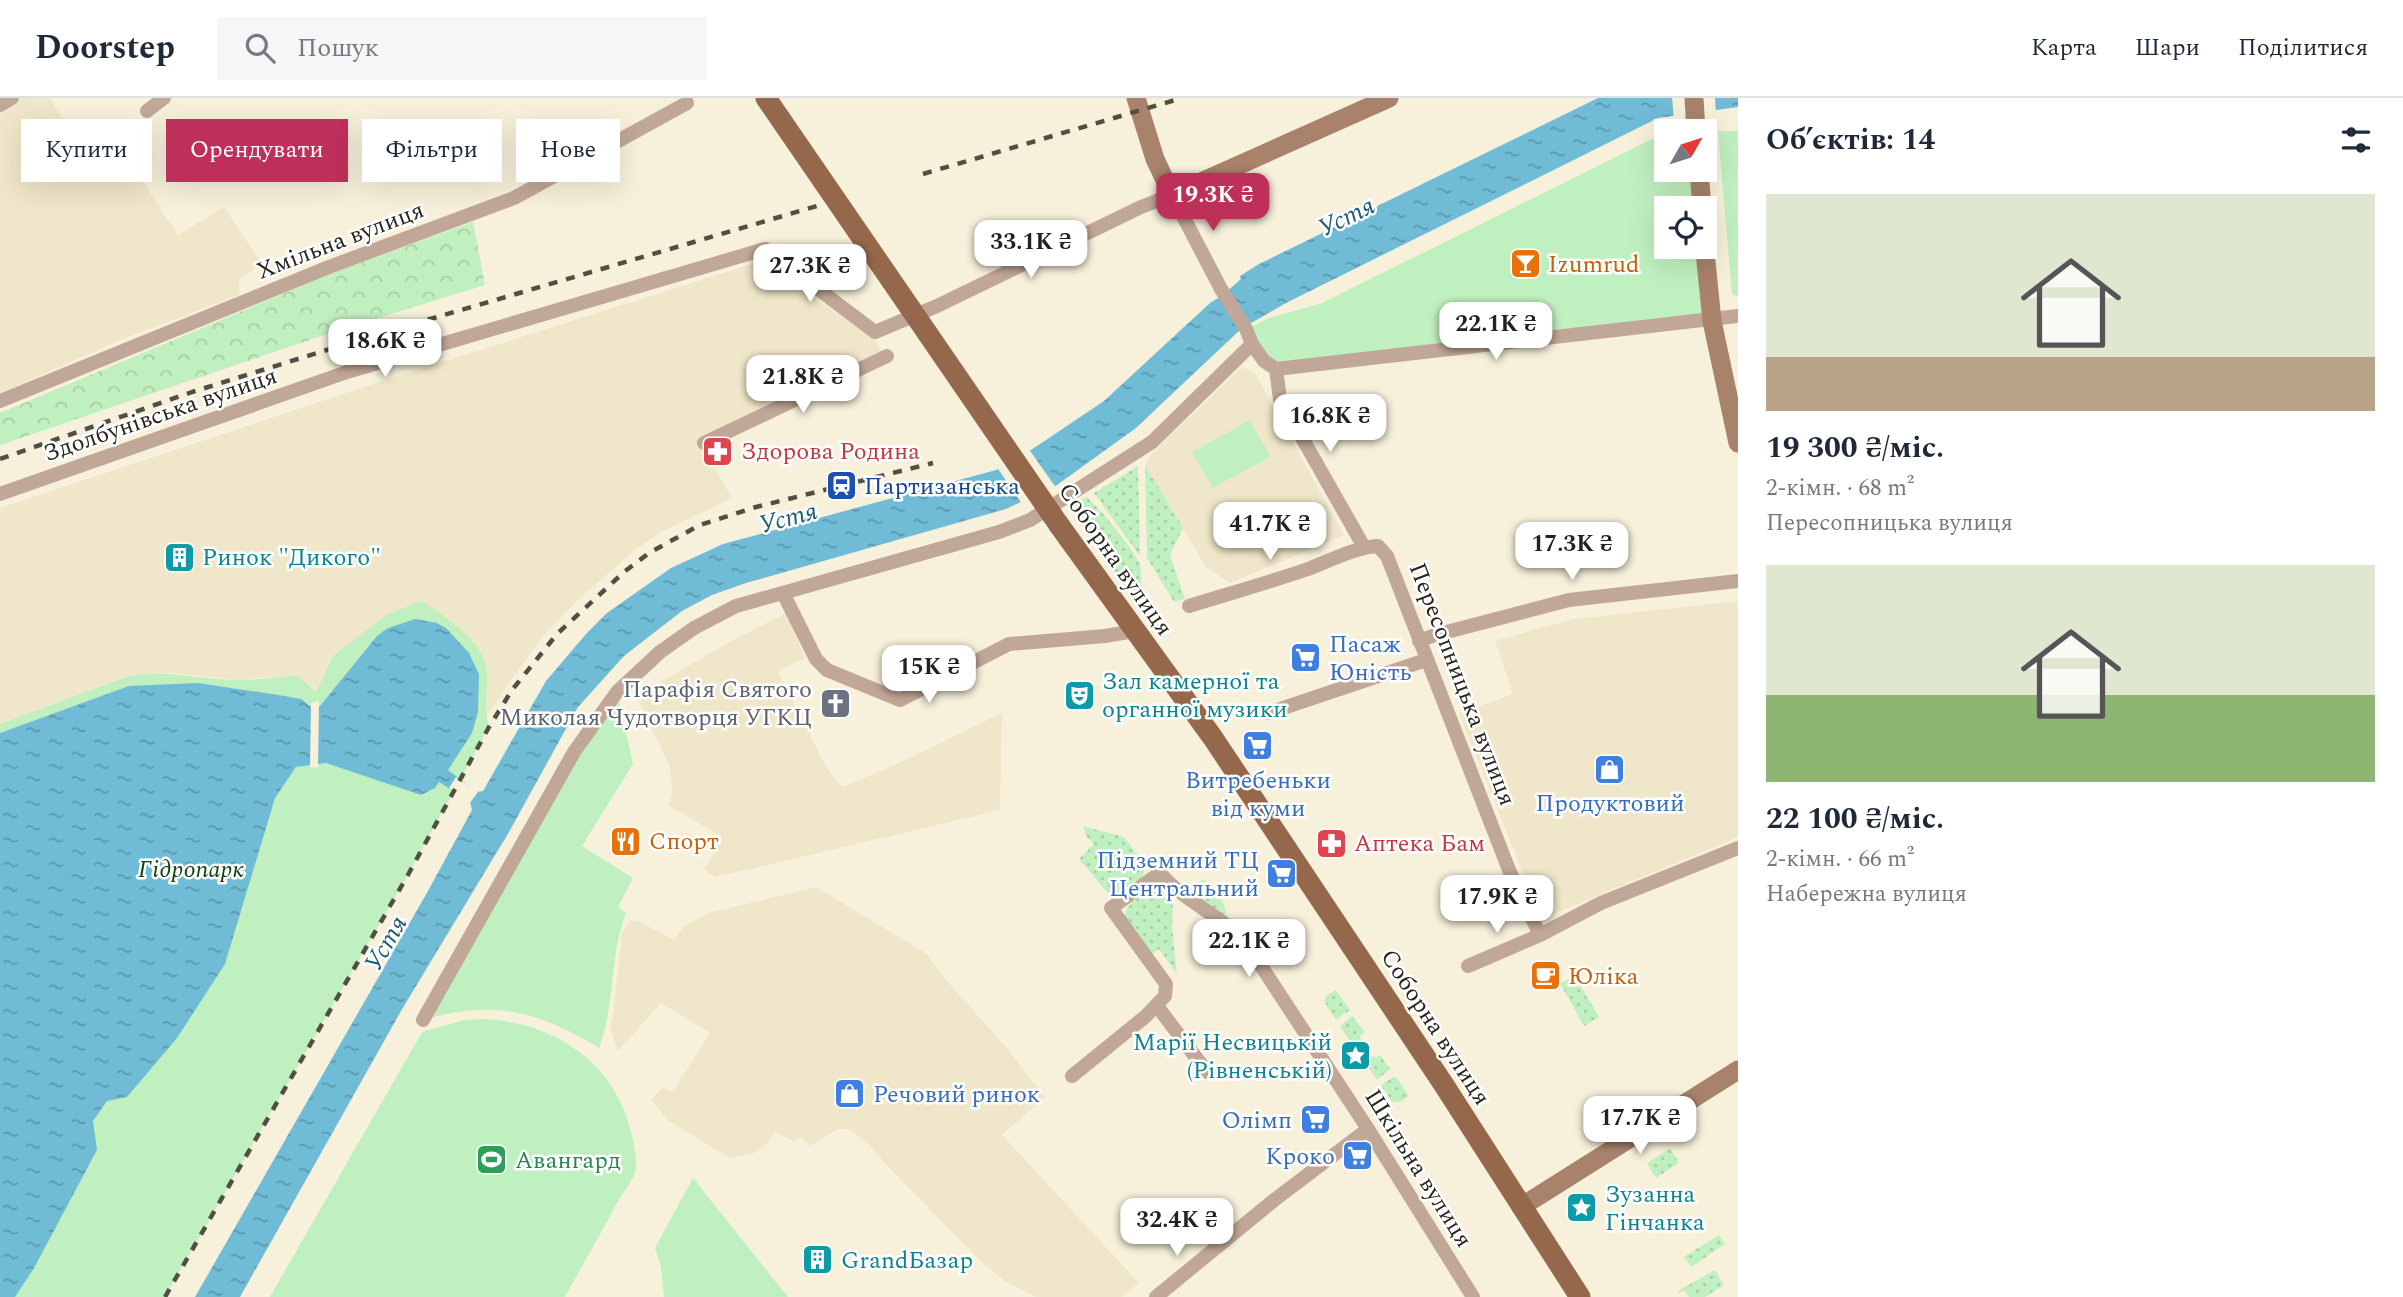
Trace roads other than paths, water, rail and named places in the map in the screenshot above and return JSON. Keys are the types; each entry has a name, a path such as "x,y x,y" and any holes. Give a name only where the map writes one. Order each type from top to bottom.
{"main road":[{"name":"Соборна вулиця","path":"766,98 1059,525 1213,738 1444,1085 1580,1297"}],"street":[{"path":"0,105 12,98"},
{"path":"147,110 164,98"},
{"path":"1136,98 1155,159 1172,195 1246,328 1252,344 1264,360 1276,369 1738,316"},
{"path":"1172,195 1389,98"},
{"path":"1694,98 1695,119"},
{"name":"Хмільна вулиця","path":"0,401 329,267 514,198 687,103"},
{"name":"Здолбунівська вулиця","path":"0,494 347,372 765,249 875,332 937,306 1141,207 1172,195"},
{"path":"1706,259 1712,321 1738,443"},
{"path":"423,1020 574,752 617,692 660,652 704,622 736,606 999,532 1030,520 1152,442 1252,344"},
{"path":"704,443 887,355"},
{"path":"1189,606 1315,566 1364,547 1280,399 1276,369"},
{"name":"Пересопницька вулиця","path":"1364,547 1378,546 1387,556 1509,870 1540,935"},
{"path":"1419,641 1569,600 1738,581"},
{"path":"783,593 816,659 827,670 900,700 1009,644 1134,631"},
{"path":"1268,713 1426,660"},
{"path":"1468,967 1601,904 1738,848"},
{"name":"Шкільна вулиця","path":"1157,1006 1166,996 1166,984 1111,908 1160,873 1182,895 1241,937 1368,1129 1473,1297"},
{"path":"1072,1076 1157,1006 1208,1072"},
{"path":"1521,1208 1738,1070"},
{"path":"1156,1297 1273,1201 1368,1129"}],"water":[{"name":"Гідропарк","path":"1598,98 1738,98 1738,107 1654,119 1286,303 1241,329 1136,428 1057,485 1006,509 712,595 682,611 624,656 578,707 509,832 401,1011 240,1297 195,1297 472,810 470,802 439,782 435,788 421,795 326,763 296,767 275,798 225,964 177,1038 127,1097 107,1101 93,1121 97,1150 34,1268 15,1297 0,1297 0,733 129,686 198,683 301,699 311,707 320,706 377,636 388,628 415,619 437,623 446,628 469,653 479,674 478,712 472,733 448,770 477,792 483,791 546,681 607,613 671,568 723,544 996,470 1104,401 1210,303 1241,279 1240,276 1259,264"}],"railway":[{"path":"923,174 1182,98"},
{"path":"0,459 192,392 362,339 817,206"},
{"path":"165,1297 409,873 489,727 512,690 557,634 624,572 649,553 700,525 756,507 933,463"}],"place":[{"name":"Izumrud","path":"1525,264"},
{"name":"Здорова Родина","path":"718,451"},
{"name":"Партизанська","path":"841,486"},
{"name":"Ринок \"Дикого\"","path":"179,557"},
{"name":"Пасаж Юність","path":"1306,658"},
{"name":"Зал камерної та органної музики","path":"1079,695"},
{"name":"Парафія Святого Миколая Чудотворця УГКЦ","path":"835,703"},
{"name":"Витребеньки від куми","path":"1258,746"},
{"name":"Продуктовий","path":"1610,769"},
{"name":"Спорт","path":"626,841"},
{"name":"Аптека Бам","path":"1331,843"},
{"name":"Підземний ТЦ Центральний","path":"1282,874"},
{"name":"Юліка","path":"1545,976"},
{"name":"Марії Несвицькій (Рівненській)","path":"1355,1056"},
{"name":"Речовий ринок","path":"850,1094"},
{"name":"Олімп","path":"1315,1120"},
{"name":"Кроко","path":"1358,1156"},
{"name":"Авангард","path":"492,1160"},
{"name":"Зузанна Гінчанка","path":"1582,1208"},
{"name":"GrandБазар","path":"818,1260"}],"water label":[{"name":"Устя","path":"1346,216"},
{"name":"Устя","path":"788,517"},
{"name":"Устя","path":"385,943"}]}
